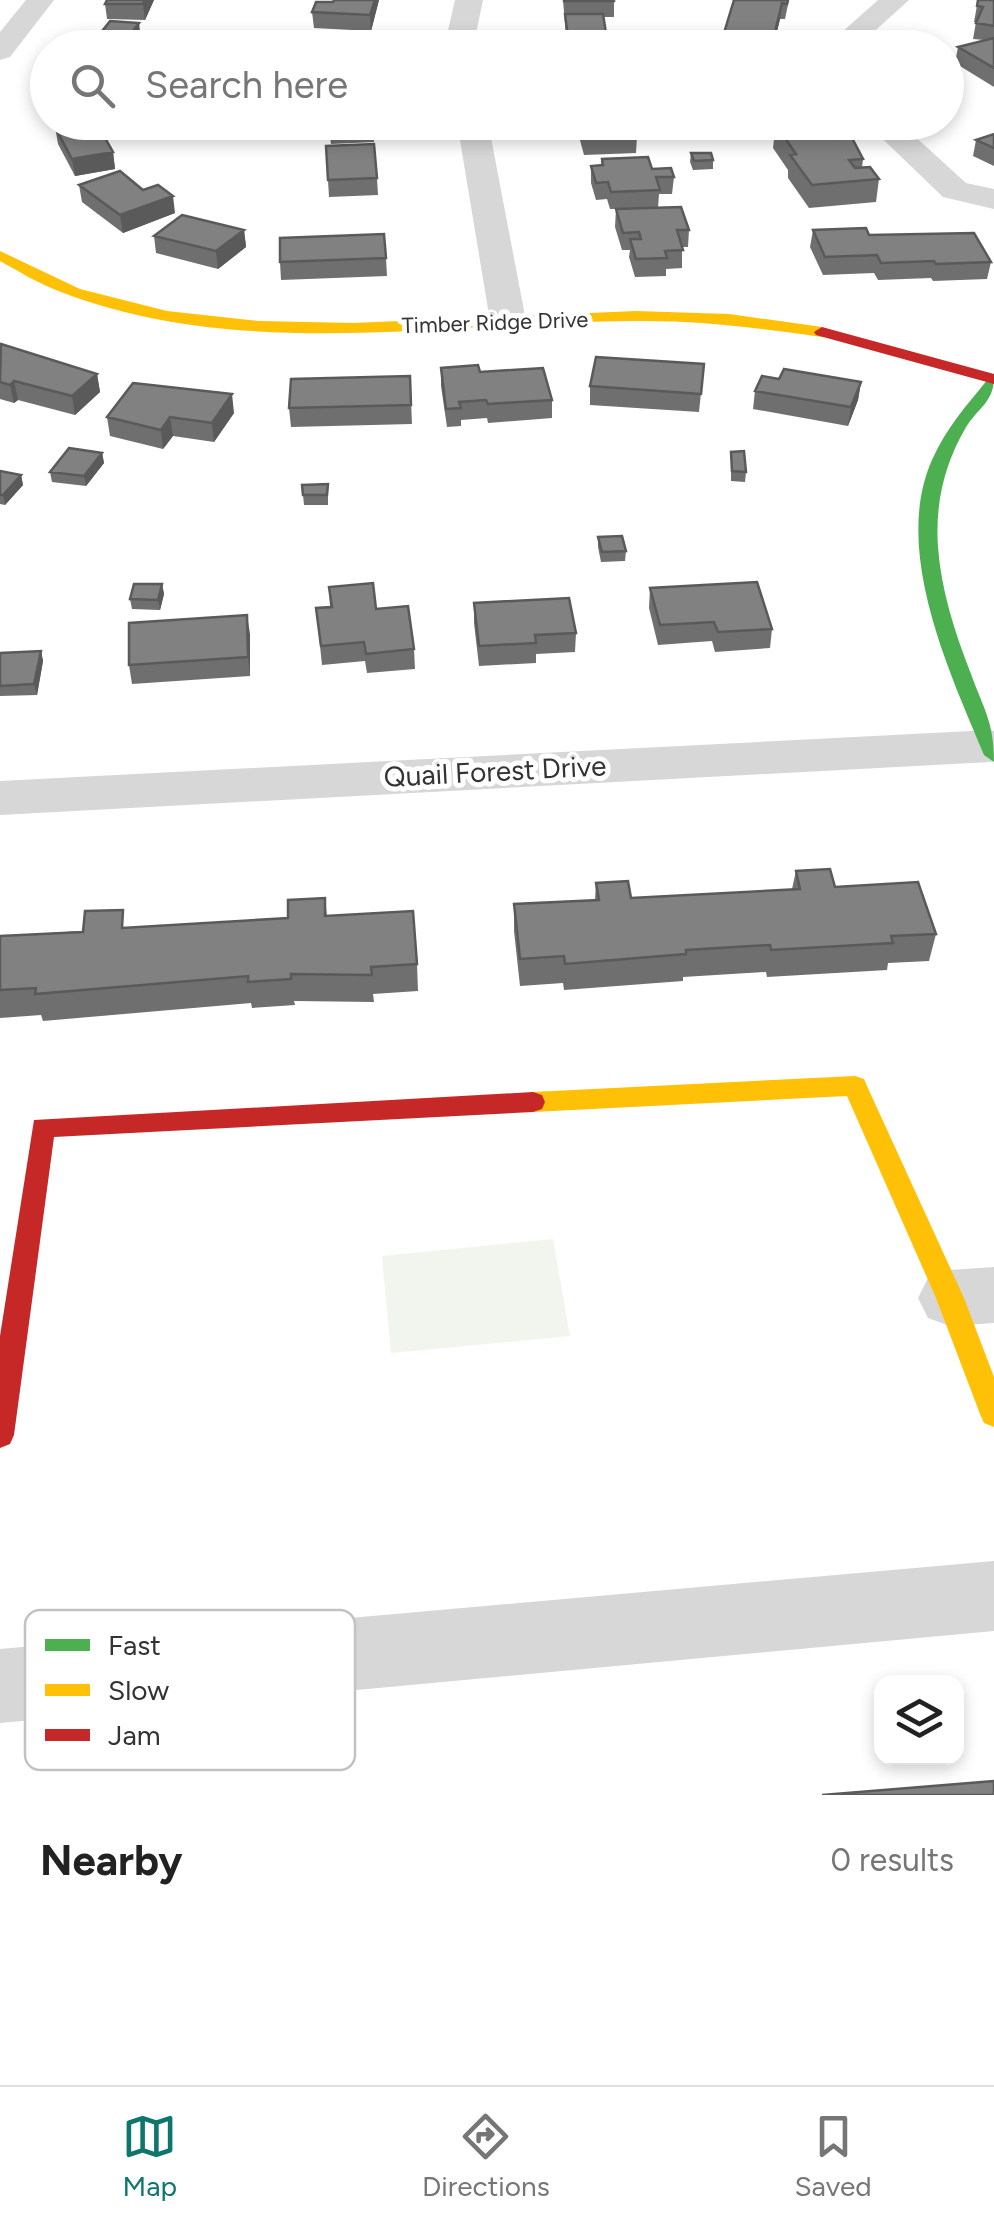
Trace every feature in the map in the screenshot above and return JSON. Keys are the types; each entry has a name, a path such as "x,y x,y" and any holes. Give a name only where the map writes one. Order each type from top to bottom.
{"street":[{"path":"0,51 40,0"},
{"path":"462,30 468,0"},
{"path":"860,30 896,0"},
{"path":"475,140 508,320"},
{"path":"900,140 955,190 994,199"},
{"name":"Timber Ridge Drive","path":"0,254 64,286 118,304 228,324 391,327 508,320 699,317 778,323 910,352 994,380"},
{"path":"992,750 928,577 925,542 928,502 942,454 962,419 994,380"},
{"name":"Quail Forest Drive","path":"0,798 992,750"},
{"path":"0,1435 43,1127 854,1086 972,1296 994,1414"},
{"path":"355,1654 994,1596"},
{"path":"0,1686 25,1684"}],"shaded area":[{"path":"553,1239 570,1336 391,1353 382,1256"}],"building":[{"path":"107,0 145,0 143,4 105,4"},
{"path":"375,0 370,15 312,12 316,2"},
{"path":"734,0 788,0 787,4 782,3 775,30 725,30"},
{"path":"978,0 994,0 994,26 976,23 983,7 977,6"},
{"path":"565,14 603,14 606,30 567,30"},
{"path":"110,21 139,23 134,30 103,30"},
{"path":"994,38 994,68 964,50 964,46"},
{"path":"994,134 994,148 976,140"},
{"path":"62,140 106,140 113,152 72,159"},
{"path":"786,140 853,140 863,159 849,160 855,168 870,167 879,179 812,185 790,155 796,154"},
{"path":"374,144 377,178 328,180 326,146"},
{"path":"691,153 711,153 713,160 694,161"},
{"path":"648,157 652,169 671,168 674,177 656,177 660,190 611,192 608,182 596,183 591,166 603,165 602,159"},
{"path":"120,171 143,190 158,185 173,196 120,215 79,185"},
{"path":"681,207 689,230 677,230 683,250 665,251 667,258 636,259 630,239 641,239 639,232 623,233 616,209"},
{"path":"182,215 244,230 216,251 154,236"},
{"path":"866,228 869,235 974,233 991,262 881,263 877,255 825,257 813,230"},
{"path":"384,234 386,258 280,262 280,238"},
{"path":"1,344 97,374 72,396 14,381 10,385 0,382"},
{"path":"596,357 704,364 701,394 590,386"},
{"path":"478,365 480,372 543,368 552,400 459,402 461,408 446,409 441,368"},
{"path":"784,369 861,382 851,407 755,391 762,376 779,379"},
{"path":"410,376 411,405 289,408 291,379"},
{"path":"133,383 232,394 212,423 170,417 161,430 107,417"},
{"path":"69,448 102,453 84,476 50,472"},
{"path":"744,451 746,472 732,471 731,452"},
{"path":"0,471 21,475 3,495 0,495"},
{"path":"328,484 327,495 303,495 302,485"},
{"path":"622,536 626,551 602,552 598,537"},
{"path":"757,582 772,629 718,632 714,622 660,625 650,588"},
{"path":"373,583 376,609 408,606 414,649 366,654 364,642 321,646 316,608 332,607 329,587"},
{"path":"134,584 162,584 158,600 130,599"},
{"path":"569,598 576,633 535,635 536,643 479,646 474,603"},
{"path":"247,615 248,657 129,665 129,623"},
{"path":"41,651 34,684 0,686 0,653"},
{"path":"830,869 835,887 918,882 936,934 891,936 893,943 686,950 686,954 565,964 564,956 520,959 514,904 599,900 596,883 628,881 631,898 800,889 796,871"},
{"path":"325,898 325,916 413,911 417,964 371,967 372,975 291,974 291,979 248,982 248,976 35,994 36,988 0,990 0,936 83,932 85,911 123,910 122,928 288,918 288,900"},
{"path":"994,1781 994,1795 822,1795"}],"traffic: fast":[{"path":"994,382 959,424 939,463 929,504 929,547 946,633 994,755"}],"traffic: slow":[{"path":"0,255 75,292 166,315 259,326 353,328 636,316 729,319 822,332"},
{"path":"533,1102 855,1086 950,1298 994,1414"}],"traffic: jam":[{"path":"822,332 994,379"},
{"path":"0,1435 43,1127 533,1102"}]}
